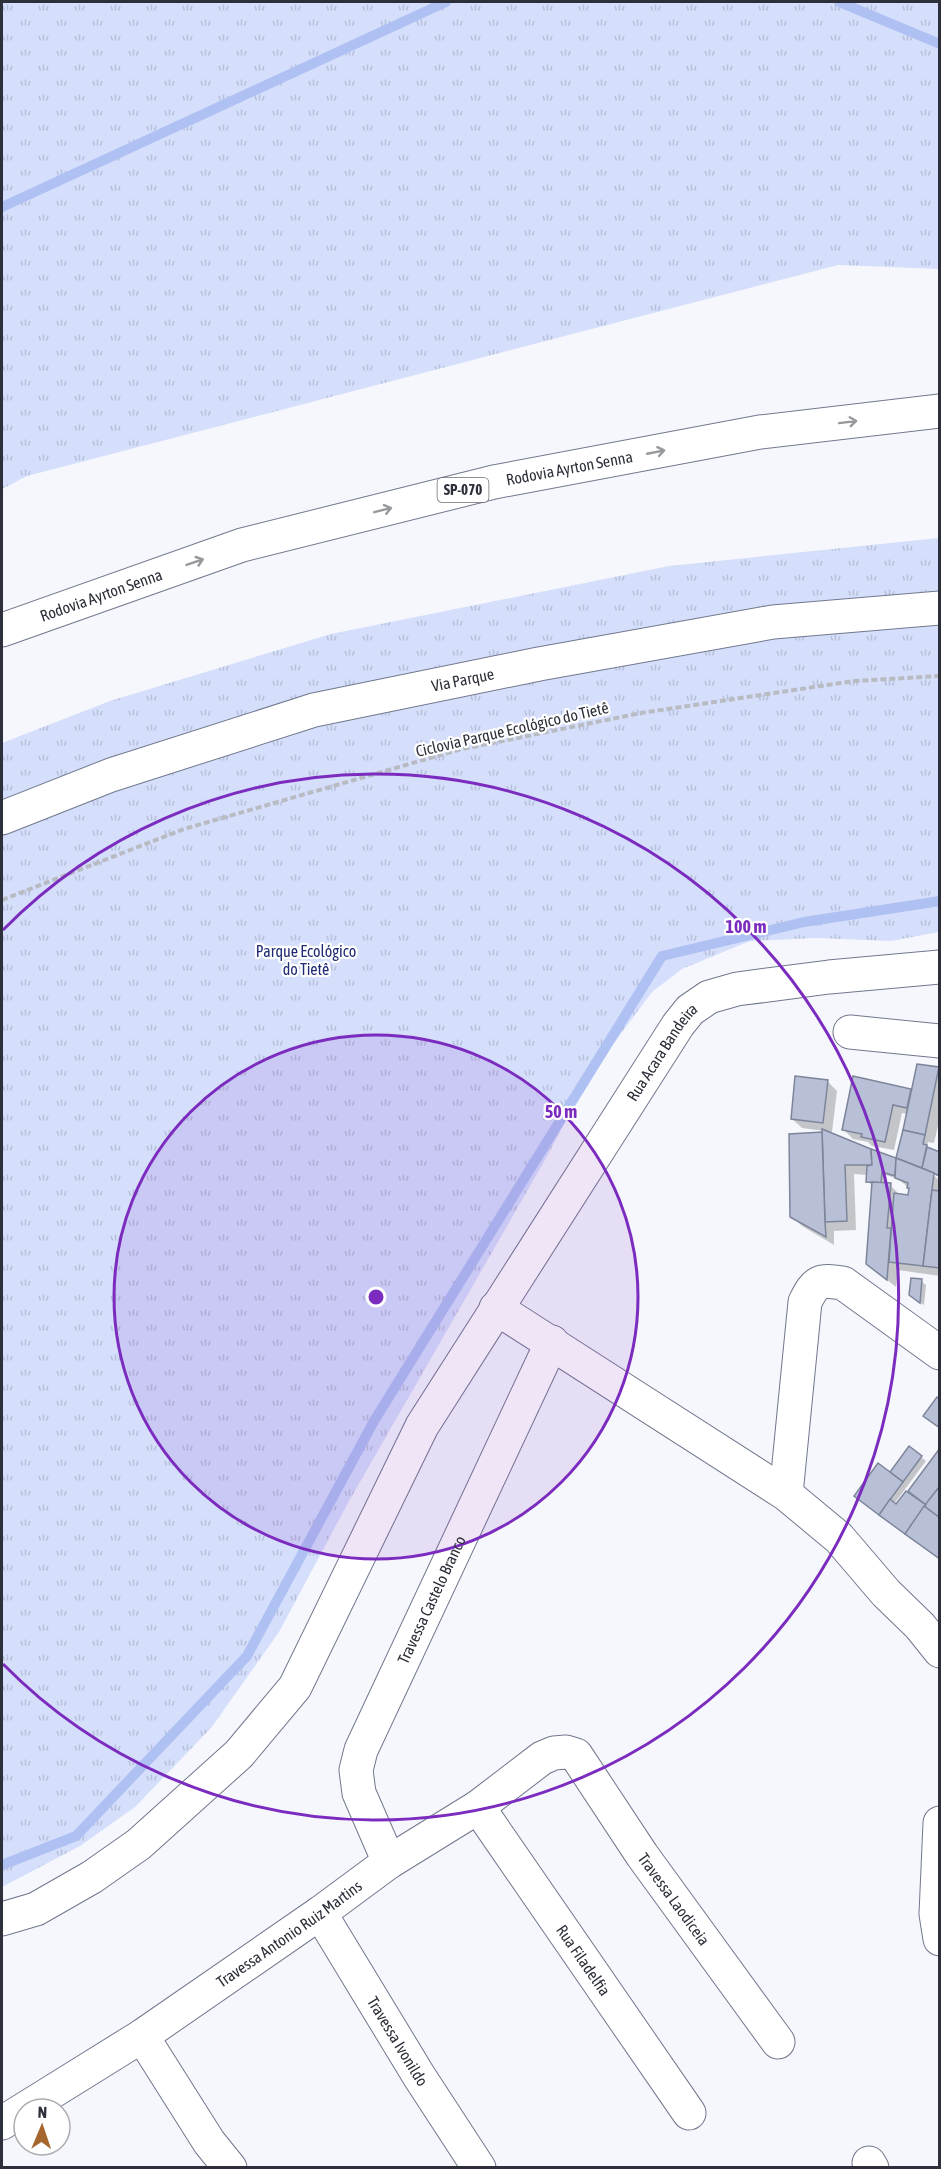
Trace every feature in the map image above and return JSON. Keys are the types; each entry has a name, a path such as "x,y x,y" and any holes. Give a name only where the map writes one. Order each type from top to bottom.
{"main road":[{"name":"Rodovia Ayrton Senna","path":"2,630 242,545 494,482 760,432 939,411"},
{"name":"Via Parque","path":"2,818 111,775 314,710 539,664 773,622 939,608"},
{"name":"Rua Acara Bandeira","path":"2,1919 36,1908 92,1877 139,1844 239,1754 295,1687 422,1426 678,1025 690,1010 709,997 760,984 939,967"},
{"path":"850,1032 939,1041"},
{"path":"786,1494 805,1302 813,1286 824,1280 843,1283 939,1353"},
{"path":"496,1308 786,1494 839,1538 886,1593 920,1626 939,1651"},
{"name":"Travessa Castelo Branco","path":"389,1862 359,1793 356,1770 361,1750 552,1342"},
{"name":"Travessa Antonio Ruiz Martins","path":"2,2123 142,2036 320,1913 389,1862 478,1807 542,1758 554,1753 566,1752 576,1755"},
{"name":"Travessa Laodiceia","path":"576,1755 642,1856 778,2042"},
{"name":"Rua Filadelfia","path":"478,1807 688,2113"},
{"path":"939,1823 936,1914 939,1939"},
{"name":"Travessa Ivonildo","path":"320,1913 419,2076 479,2168"},
{"path":"142,2036 210,2142 230,2168"}],"path":[{"name":"Ciclovia Parque Ecológico do Tietê","path":"2,900 184,830 458,750 641,713 854,681 939,676"}],"green space":[{"path":"2,2 939,2 939,269 838,265 27,476 2,489"},
{"name":"Parque Ecológico do Tietê","path":"939,538 939,932 891,941 816,938 750,941 682,969 652,992 591,1074 545,1160 349,1501 279,1632 211,1728 135,1807 80,1846 2,1887 2,743 110,701 331,634 669,566"}],"building":[{"path":"917,1064 939,1067 925,1135 903,1130"},
{"path":"795,1076 828,1080 823,1123 791,1119"},
{"path":"853,1076 911,1089 907,1108 893,1105 885,1142 842,1130"},
{"path":"822,1129 871,1149 872,1165 845,1165 847,1221 825,1222"},
{"path":"903,1130 925,1135 923,1144 927,1145 922,1168 896,1158"},
{"path":"822,1132 826,1237 790,1217 789,1134"},
{"path":"927,1147 940,1152 940,1176 922,1168"},
{"path":"871,1149 896,1158 895,1176 882,1172 881,1183 866,1182 867,1166 872,1165"},
{"path":"896,1158 934,1173 923,1266 889,1262 894,1193 908,1195 909,1188 907,1188 908,1183 895,1178"},
{"path":"872,1182 891,1183 887,1228 891,1228 887,1280 866,1264"},
{"path":"932,1190 940,1191 940,1268 923,1266"},
{"path":"911,1278 922,1279 920,1303 909,1295"},
{"path":"937,1397 940,1399 940,1428 923,1416"},
{"path":"909,1446 922,1456 903,1482 890,1472"},
{"path":"940,1448 940,1486 926,1505 908,1491"},
{"path":"878,1463 903,1482 879,1515 854,1496"},
{"path":"940,1486 940,1518 924,1506"},
{"path":"906,1491 926,1505 905,1534 879,1515 890,1499 896,1504"},
{"path":"924,1506 940,1518 940,1559 905,1534"}],"waterway":[{"path":"2,207 446,2"},
{"path":"839,2 940,44"},
{"path":"2,1865 76,1836 247,1656 374,1421 662,956 804,922 940,901"}]}
